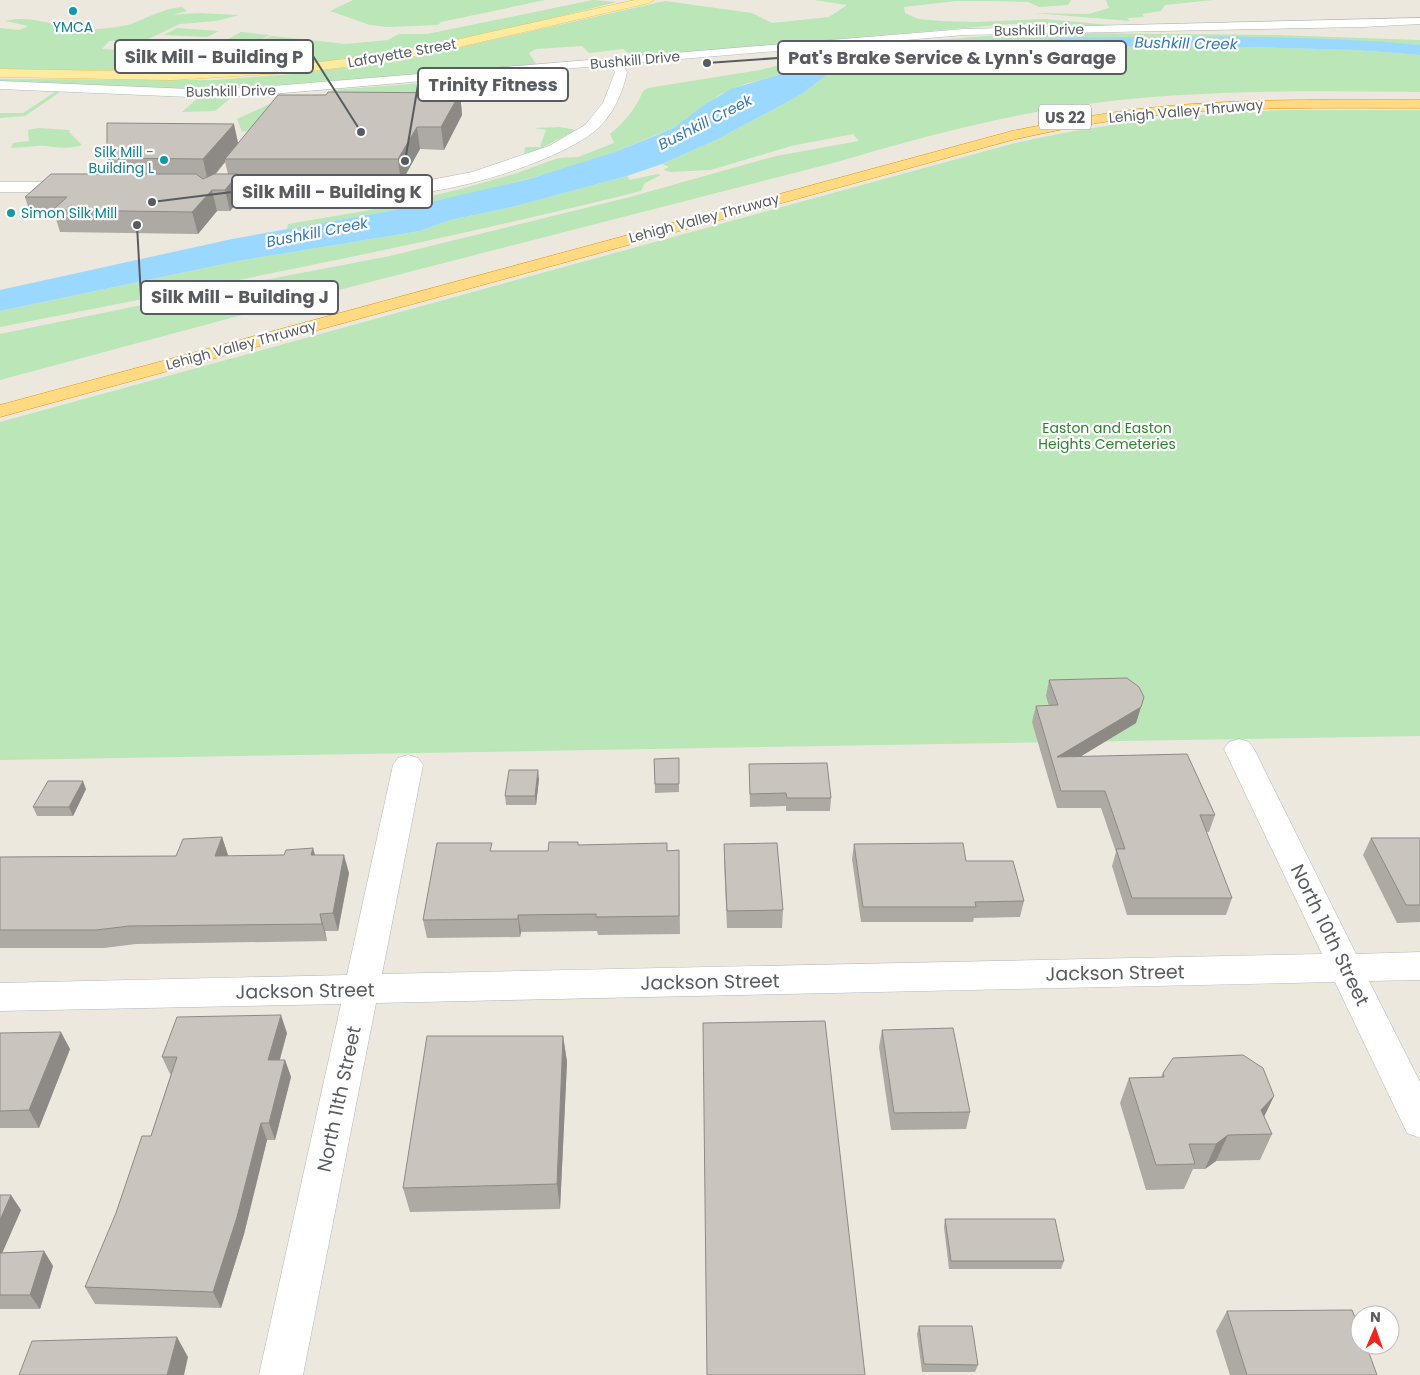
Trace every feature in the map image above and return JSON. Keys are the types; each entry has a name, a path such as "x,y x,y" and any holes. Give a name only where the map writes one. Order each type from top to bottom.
{"highway":[{"name":"Lehigh Valley Thruway","path":"0,396 1023,124 1104,110 1182,102 1295,98 1420,98"},
{"name":"Lehigh Valley Thruway","path":"0,411 958,149 1034,130 1101,118 1199,108 1284,104 1420,104"}],"main road":[{"name":"Lafayette Street","path":"4,73 171,76 304,68 378,59 442,48 649,0"}],"street":[{"name":"Bushkill Drive","path":"0,85 190,93 244,92 969,32 1051,29 1275,27 1420,21"},
{"path":"217,184 410,189 441,184 526,160 579,136 598,121 620,82 621,72 614,62"},
{"path":"185,188 242,180"},
{"path":"0,187 90,187"},
{"name":"North 10th Street","path":"1239,749 1420,1121"},
{"name":"North 11th Street","path":"281,1375 408,765"},
{"name":"Jackson Street","path":"0,997 1420,966"}],"green space":[{"path":"353,0 545,0 441,22 438,25 387,27 370,25 330,11"},
{"path":"593,0 617,2 456,41 358,58 224,69 0,69 0,28 19,30 28,26 5,21 12,20 40,21 61,26 59,30 75,30 124,26 162,11 182,7 187,11 172,15 197,13 239,15 216,21 180,24 144,41 109,41 102,49 147,51 167,40 224,43 229,40 259,41 228,39 241,32 269,35 261,40 272,36 346,44 388,40 399,34 427,34"},
{"path":"814,0 1071,0 1068,5 1039,7 1028,2 956,1 904,7 905,13 918,19 974,22 1045,19 1121,26 1010,24 634,57 623,49 589,53 582,46 536,49 529,53 536,64 258,88 193,89 0,82 0,79 215,80 293,74 399,61 665,1 752,13 772,23 829,17 847,5"},
{"path":"1106,0 1213,0 1165,5 1161,11 1142,14 1144,17 1127,18 1130,21 1034,13 1089,14 1109,8"},
{"path":"177,28 219,31 207,37 164,35"},
{"path":"1075,33 1276,35 1420,40 1420,45 1273,39 1067,38 913,47 853,55 745,84 721,94 675,127 615,152 561,170 405,208 287,229 288,224 376,209 461,189 517,173 558,158 578,157 614,143 610,134 625,120 643,91 648,88 760,70 835,51 908,42 1001,35"},
{"path":"1164,45 1356,50 1420,55 1420,92 1246,92 1159,96 1072,106 981,123 833,163 257,311 0,380 0,334 390,256 630,197 776,156 859,141 853,134 791,146 711,170 671,172 663,170 669,167 662,164 718,139 802,94 832,71 861,63 950,54"},
{"path":"476,79 482,87 482,93 451,90 429,92 242,132 237,119 274,102 328,98 332,90"},
{"path":"55,92 60,92 25,116 0,118 0,113 23,113"},
{"path":"233,96 215,111 182,112 199,97"},
{"name":"Easton and Easton Heights Cemeteries","path":"1291,110 1420,110 1420,736 0,760 0,422 1015,143 1118,124 1222,113"},
{"path":"560,127 576,130 534,152 524,153 525,147 540,147 546,130 534,128"},
{"path":"38,128 70,130 69,132 82,145 69,148 44,146 11,148 13,143 29,141 28,130"},
{"path":"657,174 661,175 645,183 641,191 482,229 0,327 0,311 238,261 420,231 450,220 512,207 627,176 630,180"}],"water":[{"name":"Bushkill Creek","path":"1244,37 1332,39 1420,45 1420,55 1356,50 1164,45 950,54 861,63 832,71 802,94 718,139 662,164 627,176 512,207 450,220 420,231 238,261 0,311 0,290 232,239 405,208 529,179 615,152 675,127 704,105 731,89 821,62 853,55 913,47 1067,38"}],"building":[{"path":"328,92 460,93 441,127 417,127 398,159 225,159 278,95 326,95"},
{"path":"107,123 234,124 203,159 107,158"},
{"path":"51,174 196,174 203,179 214,174 238,174 225,190 212,190 192,212 53,210 67,197 25,197"},
{"path":"1127,678 1139,687 1144,697 1141,707 1057,757 1187,754 1215,815 1200,815 1232,898 1132,898 1116,849 1125,849 1105,791 1061,791 1036,706 1058,705 1049,680"},
{"path":"679,758 679,784 655,784 654,759"},
{"path":"827,763 831,798 787,798 786,793 750,794 749,764"},
{"path":"509,770 538,770 535,796 505,796"},
{"path":"48,781 83,781 69,807 33,807"},
{"path":"222,837 215,856 284,855 286,850 313,848 311,855 344,855 333,913 320,914 322,924 129,926 96,930 0,930 0,857 176,856 183,839"},
{"path":"1371,838 1420,838 1420,905 1406,905"},
{"path":"549,842 578,842 578,845 667,843 667,851 679,850 679,916 596,917 596,914 518,915 518,919 423,920 437,843 492,843 490,851 548,851"},
{"path":"777,843 783,910 727,911 724,844"},
{"path":"963,843 966,861 1013,861 1024,901 975,902 976,907 863,907 854,844"},
{"path":"281,1015 268,1060 285,1060 269,1123 261,1123 237,1217 213,1292 85,1287 116,1213 142,1136 151,1136 177,1057 162,1057 177,1017"},
{"path":"825,1021 865,1375 707,1375 703,1023"},
{"path":"953,1028 970,1112 894,1113 882,1030"},
{"path":"61,1032 29,1110 0,1111 0,1033"},
{"path":"427,1036 563,1036 557,1184 403,1188"},
{"path":"1243,1055 1263,1068 1274,1096 1261,1110 1272,1134 1228,1135 1216,1144 1189,1144 1195,1164 1156,1165 1129,1078 1164,1077 1163,1073 1173,1058"},
{"path":"0,1195 11,1195 0,1220"},
{"path":"945,1219 1055,1219 1064,1261 951,1261"},
{"path":"44,1251 30,1295 0,1295 0,1253"},
{"path":"1350,1310 1350,1355 1370,1355 1377,1375 1247,1375 1227,1311"},
{"path":"919,1326 972,1326 978,1365 924,1364"},
{"path":"177,1337 167,1375 19,1375 32,1341"}],"place":[{"name":"YMCA","path":"73,11"},
{"name":"Pat's Brake Service & Lynn's Garage","path":"707,63"},
{"name":"Silk Mill - Building P","path":"361,132"},
{"name":"Silk Mill - Building L","path":"164,160"},
{"name":"Trinity Fitness","path":"405,161"},
{"name":"Silk Mill - Building K","path":"152,202"},
{"name":"Simon Silk Mill","path":"11,213"},
{"name":"Silk Mill - Building J","path":"137,225"}]}
